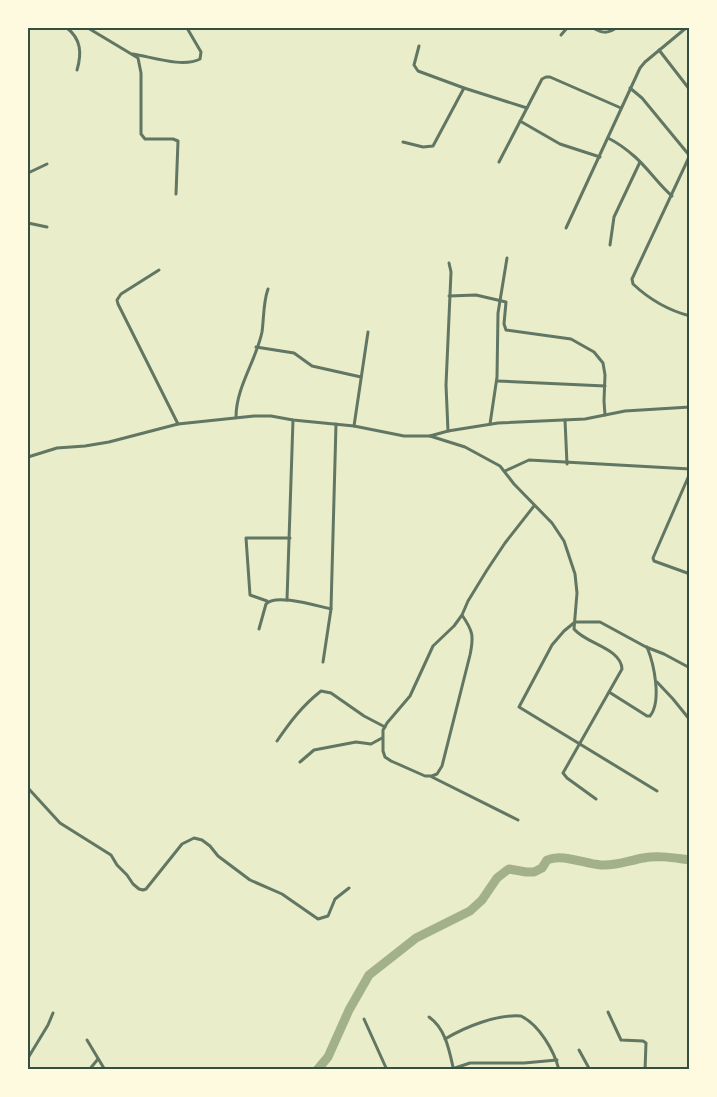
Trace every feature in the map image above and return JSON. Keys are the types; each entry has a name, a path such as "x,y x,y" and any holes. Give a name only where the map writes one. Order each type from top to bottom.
{"street":[{"path":"67,28 78,40 80,50 77,70"},
{"path":"88,28 138,58 142,115 141,134 146,139 172,139 179,143 176,194"},
{"path":"132,54 186,64 195,62 200,59 201,52 187,28"},
{"path":"561,35 567,28"},
{"path":"593,28 605,33 616,28"},
{"path":"566,228 640,68 686,28"},
{"path":"419,46 414,65 418,71 527,108"},
{"path":"659,50 690,90"},
{"path":"499,162 542,79 546,76 550,76 621,108"},
{"path":"403,142 423,148 433,146 464,88"},
{"path":"630,88 642,98 689,155 672,196 632,279 633,284 656,303 674,312 690,316"},
{"path":"520,121 560,144 600,157"},
{"path":"608,138 622,145 640,162 661,187 672,196"},
{"path":"610,245 614,218 640,162"},
{"path":"28,173 47,164"},
{"path":"28,223 47,227"},
{"path":"490,424 497,381 500,301 507,258"},
{"path":"448,432 446,385 451,272 449,263"},
{"path":"159,270 121,294 118,304 178,424"},
{"path":"236,418 236,403 262,332 265,296 268,289"},
{"path":"449,296 476,295 506,302 504,324 506,330 571,339 594,352 603,363 606,375 605,415"},
{"path":"354,426 368,332"},
{"path":"256,347 294,353 312,366 361,377"},
{"path":"497,381 605,386"},
{"path":"28,458 57,448 109,442 178,424 236,418 271,416 354,426 404,436 430,436 490,424 565,420 625,411 690,407"},
{"path":"287,600 293,420"},
{"path":"565,420 567,464"},
{"path":"323,662 330,609 336,424"},
{"path":"430,436 465,447 491,460 552,524 564,541 575,574 574,629 620,660 622,669 564,770 564,775 596,799"},
{"path":"504,472 530,460 567,464 690,469"},
{"path":"690,473 653,558 654,561 690,574"},
{"path":"462,615 473,633 473,640 442,766 437,774 425,776 386,757 383,752 382,738 385,726 410,696 433,646 454,626 462,615 468,601 505,542 534,506"},
{"path":"290,538 246,538 250,595 267,601 287,600 330,609"},
{"path":"259,629 267,601"},
{"path":"657,791 519,707 552,645 575,622 600,622 690,668"},
{"path":"608,692 650,716 654,710 657,682 646,647"},
{"path":"657,682 690,720"},
{"path":"277,741 292,719 307,702 321,692 326,691 331,692 364,716 385,726"},
{"path":"300,762 314,750 356,742 371,744 382,738"},
{"path":"432,776 518,820"},
{"path":"28,788 65,827 111,855 117,865 139,889 146,889 182,844 194,838 202,840 218,856 250,880 282,894 318,919 328,916 335,898 349,888"},
{"path":"608,1012 621,1040 643,1041 646,1043 645,1070"},
{"path":"28,1058 53,1013"},
{"path":"445,1038 458,1031 487,1021 521,1016 526,1018 548,1042 557,1060 559,1070"},
{"path":"429,1017 438,1025 445,1038 453,1067"},
{"path":"364,1019 386,1070"},
{"path":"87,1040 105,1070"},
{"path":"579,1050 590,1070"},
{"path":"89,1070 98,1059"},
{"path":"449,1070 470,1062 524,1063 557,1060"}],"waterway":[{"path":"317,1070 328,1057 349,1010 369,975 416,938 470,911 482,900 497,878 509,869 534,872 542,868 547,860 553,858 607,865 655,857 690,860"}]}
